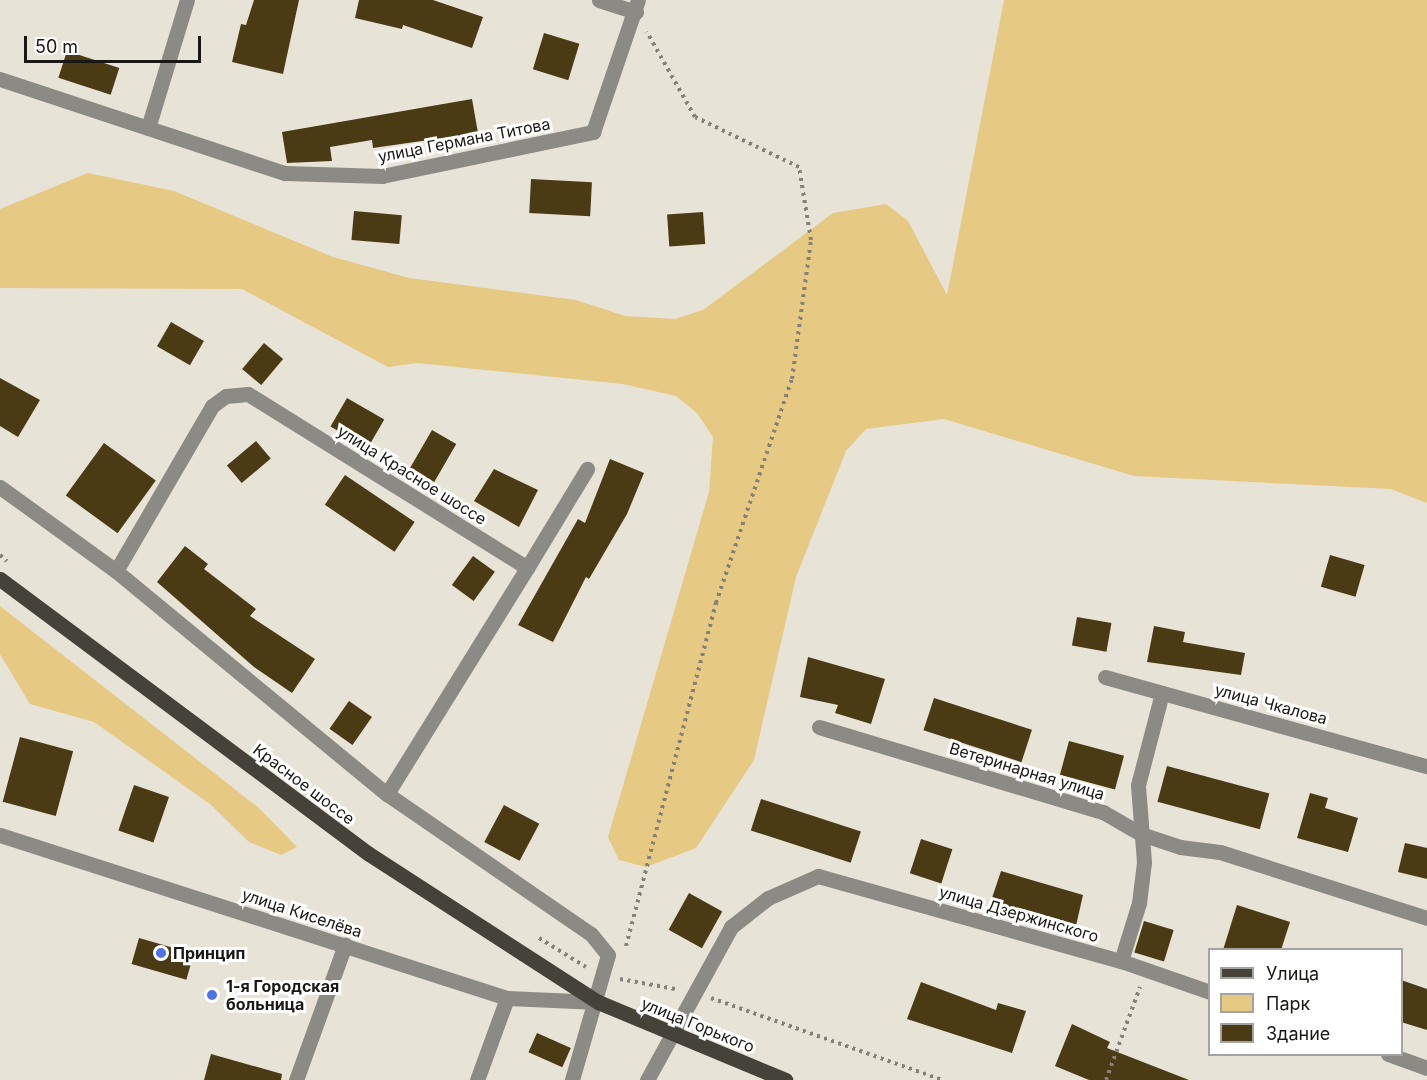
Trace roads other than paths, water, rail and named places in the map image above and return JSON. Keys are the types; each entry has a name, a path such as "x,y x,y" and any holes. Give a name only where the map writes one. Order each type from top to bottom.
{"main road":[{"name":"Красное шоссе","path":"0,579 369,854 598,1002"},
{"name":"улица Горького","path":"598,1002 670,1034 785,1080"}],"street":[{"path":"148,128 187,0"},
{"path":"599,0 637,6"},
{"name":"улица Германа Титова","path":"0,79 285,173 382,176 592,132 637,6"},
{"name":"улица Красное шоссе","path":"116,571 212,406 226,396 248,394 527,568"},
{"path":"387,794 587,469"},
{"path":"0,487 116,571 387,794 591,934 608,955 610,978 598,1002 572,1080"},
{"name":"улица Чкалова","path":"1106,677 1425,765"},
{"path":"1121,961 1139,903 1141,834 1138,785 1162,693"},
{"name":"Ветеринарная улица","path":"819,727 1103,812 1141,834 1180,847 1220,852 1427,918"},
{"name":"улица Киселёва","path":"0,835 507,998 598,1002"},
{"name":"улица Дзержинского","path":"670,1034 731,927 768,898 818,876 1121,961 1208,992"},
{"path":"296,1080 345,945"},
{"path":"477,1080 507,998"},
{"path":"647,1080 670,1034"},
{"path":"1394,1056 1427,1068"}],"place":[{"name":"Принцип","path":"161,953"},
{"name":"1-я Городская больница","path":"212,995"}]}
